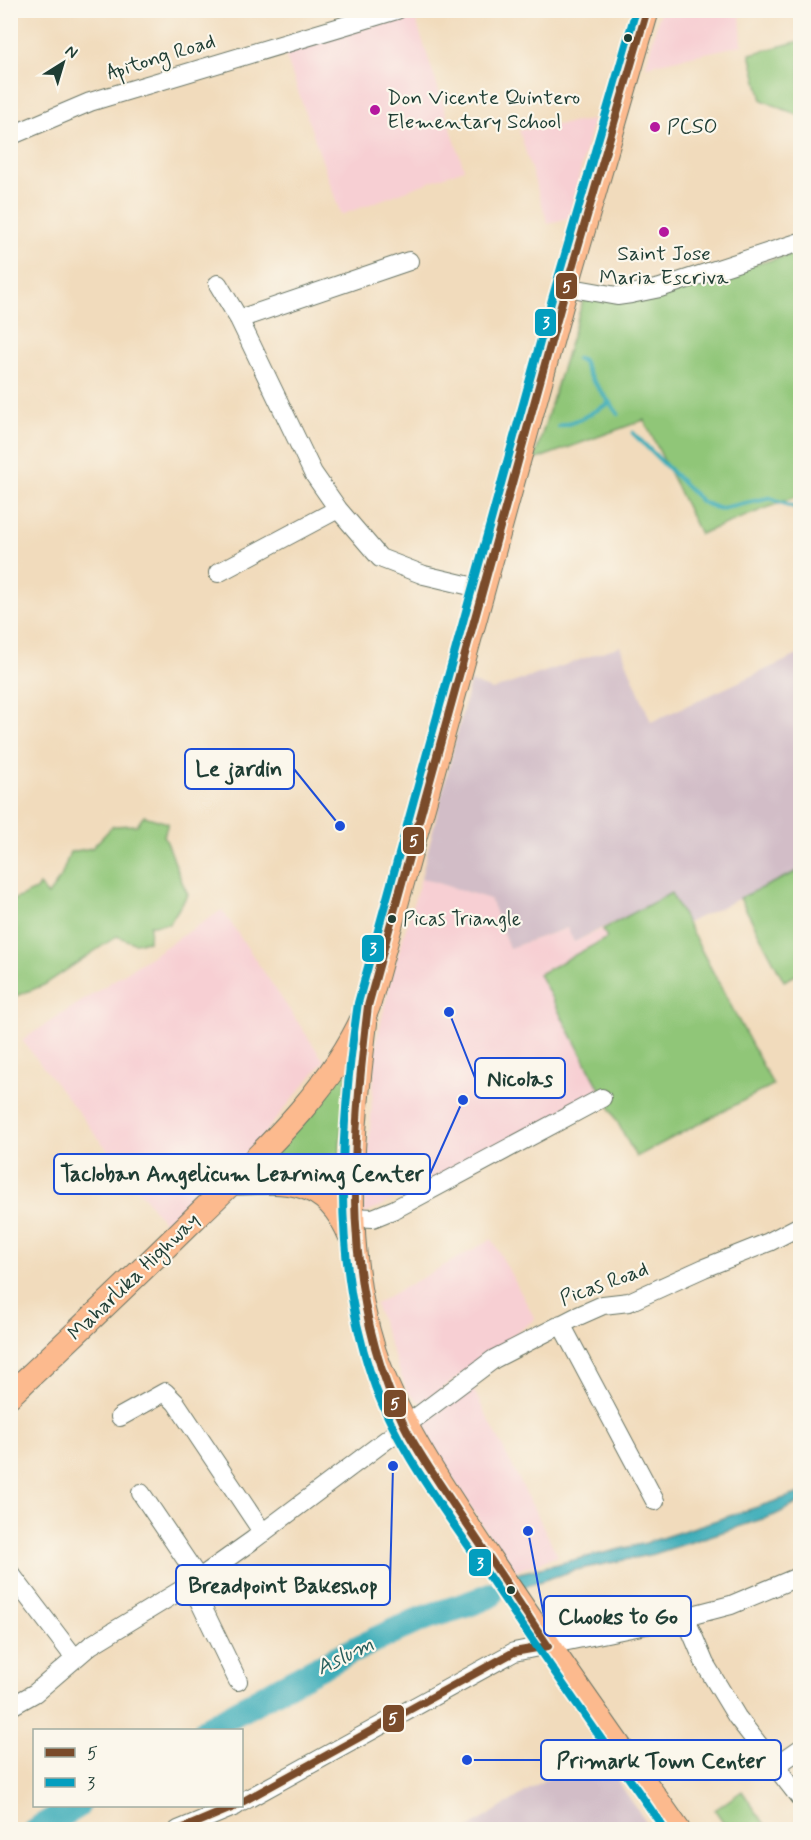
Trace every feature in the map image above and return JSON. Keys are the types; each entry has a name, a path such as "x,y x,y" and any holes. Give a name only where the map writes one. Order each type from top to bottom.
{"main road":[{"name":"Maharlika Highway","path":"10,1395 232,1183 274,1138 334,1067 359,1027 368,1006 566,287 646,10"},
{"path":"368,1006 355,1109 352,1217 353,1242 374,1351 405,1426 548,1646 678,1830"},
{"path":"232,1183 279,1181 308,1187 324,1199 344,1221 353,1242"}],"street":[{"name":"Apitong Road","path":"10,136 90,102 348,18 398,10"},
{"path":"566,287 617,296 631,294 660,288 801,242"},
{"path":"239,318 409,261"},
{"path":"218,284 239,318 313,473 338,509 380,558 424,575 483,589"},
{"path":"218,573 338,509"},
{"path":"352,1217 373,1218 396,1209 602,1098"},
{"name":"Picas Road","path":"10,1707 35,1693 74,1657 129,1620 195,1581 263,1533 494,1359 603,1305 629,1302 770,1242 801,1226"},
{"path":"561,1324 656,1501"},
{"path":"120,1417 165,1392 176,1403 263,1533"},
{"path":"141,1493 195,1581 238,1681"},
{"path":"10,1573 74,1657"},
{"path":"243,1801 514,1652 685,1617 732,1605 801,1576"},
{"path":"685,1617 705,1664 737,1717 801,1798"},
{"path":"777,1765 801,1749"},
{"path":"178,1830 234,1807"}],"shaded area":[{"path":"660,11 740,11 742,45 646,66"},
{"name":"Don Vicente Quintero Elementary School","path":"414,14 464,169 341,215 284,51"},
{"path":"593,120 569,218 548,224 519,130"},
{"path":"620,646 651,722 800,654 800,870 687,923 671,894 574,942 567,928 509,948 490,899 421,878 470,682 492,690"},
{"path":"421,878 490,899 509,948 568,928 574,942 603,929 608,938 602,1092 363,1215 377,1039 393,971"},
{"path":"222,910 324,1061 258,1141 166,1225 22,1040"},
{"path":"492,1239 535,1319 422,1404 407,1392 375,1304"},
{"path":"471,1385 558,1556 512,1572 417,1423"},
{"path":"595,1748 651,1829 467,1829"}],"green space":[{"path":"800,41 800,116 762,100 750,54"},
{"path":"800,252 800,495 700,534 644,420 534,460 584,297 623,301"},
{"path":"144,816 168,823 164,836 188,894 169,924 150,925 149,941 134,943 117,936 44,985 11,998 11,901 36,890 39,885 48,895 61,877 70,852 92,848 113,826 137,825"},
{"path":"800,870 800,973 784,981 740,898"},
{"path":"671,893 773,1085 636,1157 539,974 607,938 603,929"},
{"path":"348,1063 340,1145 340,1198 322,1184 304,1175 294,1172 261,1170"},
{"path":"742,1791 768,1829 728,1829 715,1810"}],"water":[{"path":"800,1493 800,1502 775,1515 654,1554 575,1570 520,1588 512,1578 515,1574 646,1543"}],"waterway":[{"path":"577,359 583,361 589,375 618,414"},
{"path":"559,426 580,419 610,403"},
{"path":"633,433 702,502 719,509 770,498 800,509"},
{"name":"Aslum","path":"208,1729 363,1646 417,1621 490,1595"},
{"name":"Aslum","path":"36,1830 75,1807"}],"transit line":[{"name":"3","path":"636,10 552,299 358,1003 347,1097 343,1192 350,1286 359,1332 372,1378 392,1425 432,1492 665,1830"},
{"name":"5","path":"548,1646 416,1447 383,1375 369,1323 360,1271 356,1219 357,1113 368,1006 562,302 647,10"},
{"name":"5","path":"243,1801 514,1652 548,1646"},
{"name":"5","path":"179,1830 234,1807"}],"place":[{"name":"Don Vicente Quintero Elementary School","path":"375,110"},
{"name":"PCSO","path":"655,127"},
{"name":"Saint Jose Maria Escriva","path":"664,232"},
{"name":"Le jardin","path":"340,826"},
{"name":"Picas Triangle","path":"392,919"},
{"name":"Nicolas","path":"449,1012"},
{"name":"Tacloban Angelicum Learning Center","path":"463,1100"},
{"name":"Breadpoint Bakeshop","path":"393,1466"},
{"name":"Chooks to Go","path":"528,1531"},
{"name":"Primark Town Center","path":"467,1760"}]}
